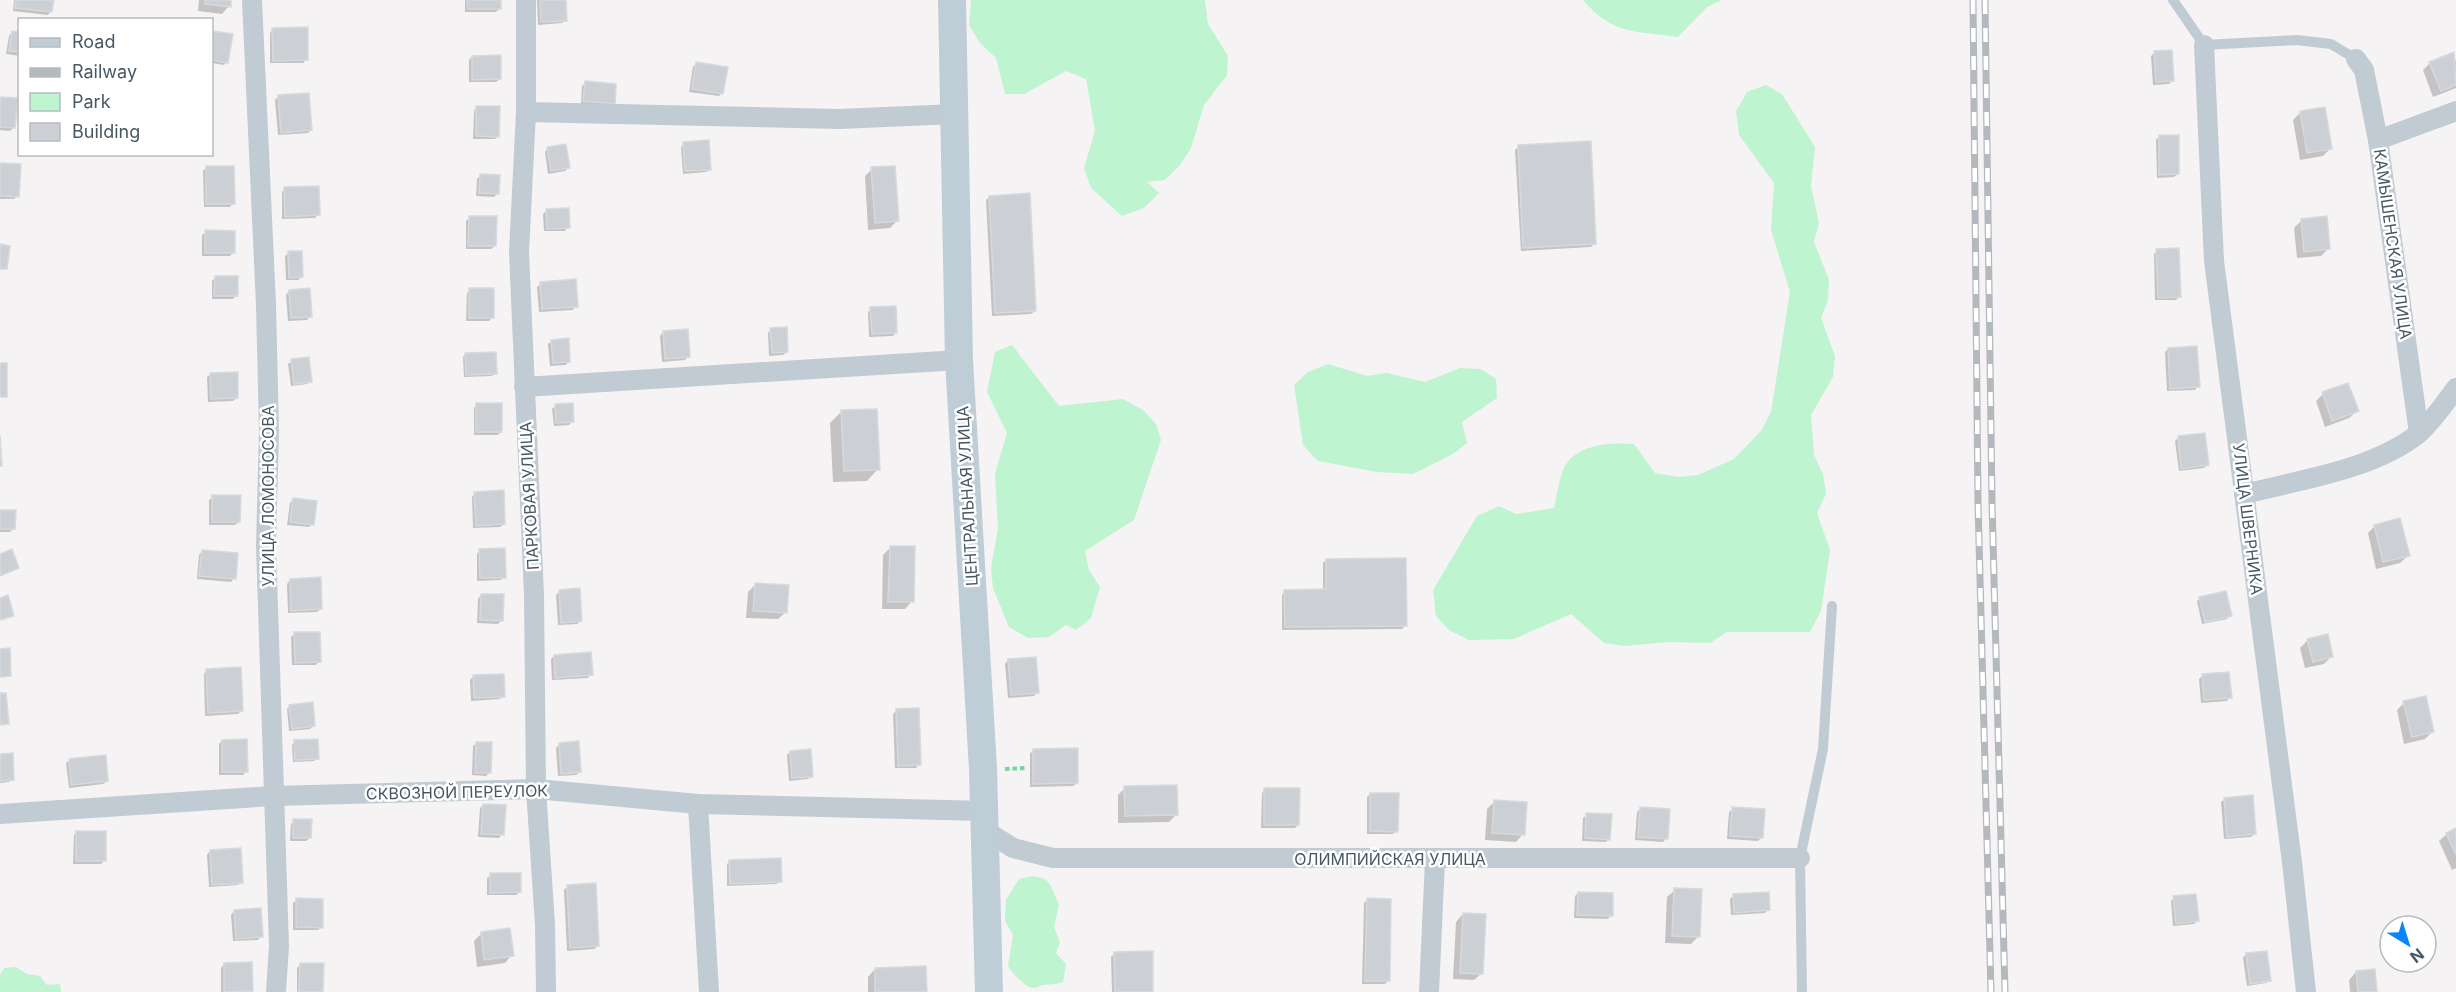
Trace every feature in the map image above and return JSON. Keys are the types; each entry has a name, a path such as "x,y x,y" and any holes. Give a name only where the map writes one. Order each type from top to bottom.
{"street":[{"name":"УЛИЦА ЛОМОНОСОВА","path":"252,0 266,305 269,431 267,546 279,946 276,992"},
{"name":"ПАРКОВАЯ УЛИЦА","path":"526,0 526,112 519,252 534,595 536,789 545,925 546,992"},
{"name":"ЦЕНТРАЛЬНАЯ УЛИЦА","path":"952,0 959,360 986,821 989,992"},
{"name":"УЛИЦА ШВЕРНИКА","path":"2204,45 2214,261 2292,862 2306,992"},
{"name":"КАМЫШЕНСКАЯ УЛИЦА","path":"2356,59 2364,70 2378,140 2419,433"},
{"path":"2378,140 2456,111"},
{"path":"526,112 840,118 955,114"},
{"path":"524,387 959,360"},
{"path":"2244,494 2324,475 2383,455 2419,433 2456,388"},
{"name":"СКВОЗНОЙ ПЕРЕУЛОК","path":"0,814 273,796 536,789 698,804 986,821"},
{"path":"698,804 709,992"},
{"name":"ОЛИМПИЙСКАЯ УЛИЦА","path":"986,821 1013,848 1053,858 1435,860 1800,858"},
{"path":"1429,992 1435,860"}],"lane":[{"path":"2173,0 2204,45 2297,40 2331,44 2356,59"},
{"path":"1802,992 1800,858 1823,749 1833,606"}],"green space":[{"path":"971,0 1205,0 1208,24 1228,56 1227,75 1204,105 1191,148 1180,165 1165,180 1147,182 1159,193 1144,208 1122,216 1091,188 1084,168 1095,131 1086,79 1066,71 1024,94 1005,94 996,58 980,43 969,25"},
{"path":"1583,0 1722,0 1707,7 1678,37 1637,32 1615,26 1604,20"},
{"path":"1766,85 1782,94 1815,147 1811,186 1819,223 1814,242 1829,280 1828,300 1821,318 1835,356 1833,377 1811,415 1814,455 1823,474 1826,494 1817,513 1830,550 1821,611 1810,632 1727,632 1710,643 1668,642 1625,646 1604,643 1571,614 1514,639 1469,640 1449,630 1436,616 1433,590 1477,516 1499,506 1516,514 1554,508 1565,466 1578,453 1596,446 1634,444 1655,473 1678,477 1698,475 1734,459 1761,431 1771,412 1790,292 1771,230 1774,183 1739,135 1736,111 1747,92"},
{"path":"1012,345 1059,406 1123,399 1143,410 1156,424 1161,440 1134,520 1085,551 1089,570 1100,587 1091,618 1076,630 1066,625 1049,637 1028,638 1009,627 993,588 991,568 998,528 995,474 1007,433 987,392 995,352"},
{"path":"1328,364 1367,376 1387,373 1425,382 1460,368 1481,369 1496,379 1497,398 1462,422 1467,443 1453,454 1413,474 1377,472 1318,461 1303,445 1294,385 1308,372"},
{"path":"1033,876 1045,879 1050,884 1059,905 1054,927 1060,942 1056,953 1066,964 1063,982 1034,988 1023,983 1008,966 1013,935 1005,921 1006,900 1019,879"},
{"path":"16,967 27,974 40,976 47,985 60,984 61,992 0,992 0,975 4,968"}],"building":[{"path":"16,0 54,0 52,12 15,8"},
{"path":"205,0 231,0 231,7 205,4"},
{"path":"467,0 501,0 501,9 468,9"},
{"path":"540,0 566,0 567,21 541,22"},
{"path":"308,27 308,60 273,61 272,28"},
{"path":"12,31 18,32 18,52 9,51"},
{"path":"213,31 233,34 228,63 213,60"},
{"path":"2172,50 2174,81 2156,82 2154,51"},
{"path":"2454,52 2456,85 2441,91 2429,62"},
{"path":"501,55 501,79 472,80 472,56"},
{"path":"696,62 728,67 723,94 692,89"},
{"path":"585,81 616,84 615,104 583,101"},
{"path":"309,93 312,130 281,133 278,95"},
{"path":"0,97 18,98 15,128 0,127"},
{"path":"476,106 500,106 499,137 476,136"},
{"path":"2325,107 2332,149 2307,153 2300,111"},
{"path":"2159,135 2179,135 2179,174 2159,175"},
{"path":"709,140 711,170 685,171 683,142"},
{"path":"1591,141 1596,244 1523,248 1518,145"},
{"path":"566,144 570,168 551,171 547,147"},
{"path":"0,163 21,164 19,197 0,196"},
{"path":"206,166 234,166 235,204 206,204"},
{"path":"895,166 899,221 875,223 871,167"},
{"path":"480,174 500,175 499,194 479,193"},
{"path":"319,186 320,215 285,217 284,187"},
{"path":"1030,193 1036,311 995,313 989,196"},
{"path":"569,208 570,228 547,229 546,209"},
{"path":"469,216 497,216 496,246 468,246"},
{"path":"2327,216 2330,249 2304,252 2301,219"},
{"path":"205,230 235,231 235,253 205,253"},
{"path":"0,244 10,246 7,269 0,269"},
{"path":"2179,248 2181,297 2158,298 2156,249"},
{"path":"288,251 302,251 303,277 289,278"},
{"path":"215,276 238,276 238,296 214,296"},
{"path":"576,279 578,307 542,309 540,282"},
{"path":"310,288 312,317 291,318 289,290"},
{"path":"469,288 494,288 494,318 469,318"},
{"path":"896,306 897,333 872,334 870,307"},
{"path":"787,327 788,352 772,353 770,328"},
{"path":"688,329 690,357 665,359 663,331"},
{"path":"569,338 570,362 553,363 551,340"},
{"path":"2197,346 2200,387 2170,389 2168,348"},
{"path":"496,352 497,374 466,375 465,353"},
{"path":"309,357 312,382 294,384 291,359"},
{"path":"0,363 7,363 7,397 0,397"},
{"path":"238,372 238,398 211,399 210,373"},
{"path":"2348,383 2359,411 2332,421 2322,392"},
{"path":"476,403 502,403 502,432 476,432"},
{"path":"573,403 574,422 556,423 555,404"},
{"path":"877,409 880,470 844,471 841,410"},
{"path":"2205,433 2209,465 2181,469 2178,436"},
{"path":"0,435 2,466 0,466"},
{"path":"504,490 505,524 476,526 474,492"},
{"path":"212,495 241,495 240,522 212,522"},
{"path":"293,498 317,501 314,525 290,522"},
{"path":"0,510 16,510 15,529 0,529"},
{"path":"2400,518 2410,556 2383,562 2374,525"},
{"path":"890,546 915,546 914,602 888,602"},
{"path":"505,548 506,578 480,578 479,549"},
{"path":"12,549 19,568 0,576 0,554"},
{"path":"202,550 238,553 236,579 199,576"},
{"path":"1406,558 1407,626 1285,627 1284,590 1326,589 1326,559"},
{"path":"321,577 322,609 291,611 290,579"},
{"path":"755,583 789,585 787,613 753,611"},
{"path":"580,588 582,621 561,623 559,590"},
{"path":"2226,591 2232,616 2205,622 2199,597"},
{"path":"481,594 504,594 503,621 480,620"},
{"path":"8,595 14,616 0,620 0,598"},
{"path":"294,632 320,632 321,662 295,663"},
{"path":"2328,634 2333,657 2313,662 2307,639"},
{"path":"10,648 11,676 0,677 0,649"},
{"path":"591,652 593,675 555,678 554,655"},
{"path":"1036,657 1039,693 1011,695 1008,659"},
{"path":"241,667 243,711 208,713 206,669"},
{"path":"2229,672 2232,698 2204,700 2202,674"},
{"path":"504,674 505,697 474,698 473,675"},
{"path":"0,693 6,693 9,724 0,725"},
{"path":"2426,696 2434,732 2412,737 2403,701"},
{"path":"313,702 315,726 292,729 289,705"},
{"path":"919,708 921,765 898,766 896,709"},
{"path":"247,739 248,772 222,772 222,740"},
{"path":"318,739 319,759 295,760 294,740"},
{"path":"579,741 581,772 561,774 559,743"},
{"path":"476,742 492,742 491,773 475,773"},
{"path":"1078,748 1078,783 1033,784 1033,749"},
{"path":"811,749 813,777 792,778 790,751"},
{"path":"13,753 14,780 0,781 0,754"},
{"path":"106,755 108,781 71,785 69,759"},
{"path":"1177,785 1178,815 1125,816 1124,786"},
{"path":"1264,788 1300,788 1299,825 1264,825"},
{"path":"1370,793 1399,793 1398,832 1370,831"},
{"path":"2253,795 2256,834 2227,837 2224,798"},
{"path":"1494,800 1527,802 1525,835 1492,833"},
{"path":"483,804 506,805 504,835 481,834"},
{"path":"1640,807 1670,809 1668,839 1638,837"},
{"path":"1732,807 1765,809 1763,838 1730,836"},
{"path":"1586,813 1612,814 1610,840 1585,838"},
{"path":"293,819 312,819 311,838 293,838"},
{"path":"2456,828 2456,855 2446,833"},
{"path":"76,831 106,831 106,861 76,861"},
{"path":"241,848 243,883 212,885 210,850"},
{"path":"781,858 782,882 730,884 729,860"},
{"path":"490,873 521,873 521,892 490,893"},
{"path":"596,883 599,946 570,948 567,885"},
{"path":"1674,888 1702,889 1700,937 1672,936"},
{"path":"1578,892 1613,893 1613,916 1577,915"},
{"path":"1769,892 1770,910 1734,913 1733,894"},
{"path":"2196,894 2199,921 2176,924 2173,896"},
{"path":"296,898 323,899 323,928 296,927"},
{"path":"1367,898 1391,899 1390,981 1365,981"},
{"path":"261,908 263,937 236,939 234,910"},
{"path":"1463,913 1486,914 1483,974 1460,973"},
{"path":"510,928 514,956 484,960 481,932"},
{"path":"1153,951 1153,992 1115,992 1114,952"},
{"path":"2267,951 2271,981 2250,984 2246,953"},
{"path":"252,962 253,991 224,992 224,963"},
{"path":"300,963 324,963 323,992 299,992"},
{"path":"926,966 927,992 875,992 875,968"},
{"path":"2375,969 2377,992 2358,992 2356,971"}],"railway":[{"path":"1973,0 1978,503 1991,992"},
{"path":"1985,0 1992,502 2005,992"}]}
